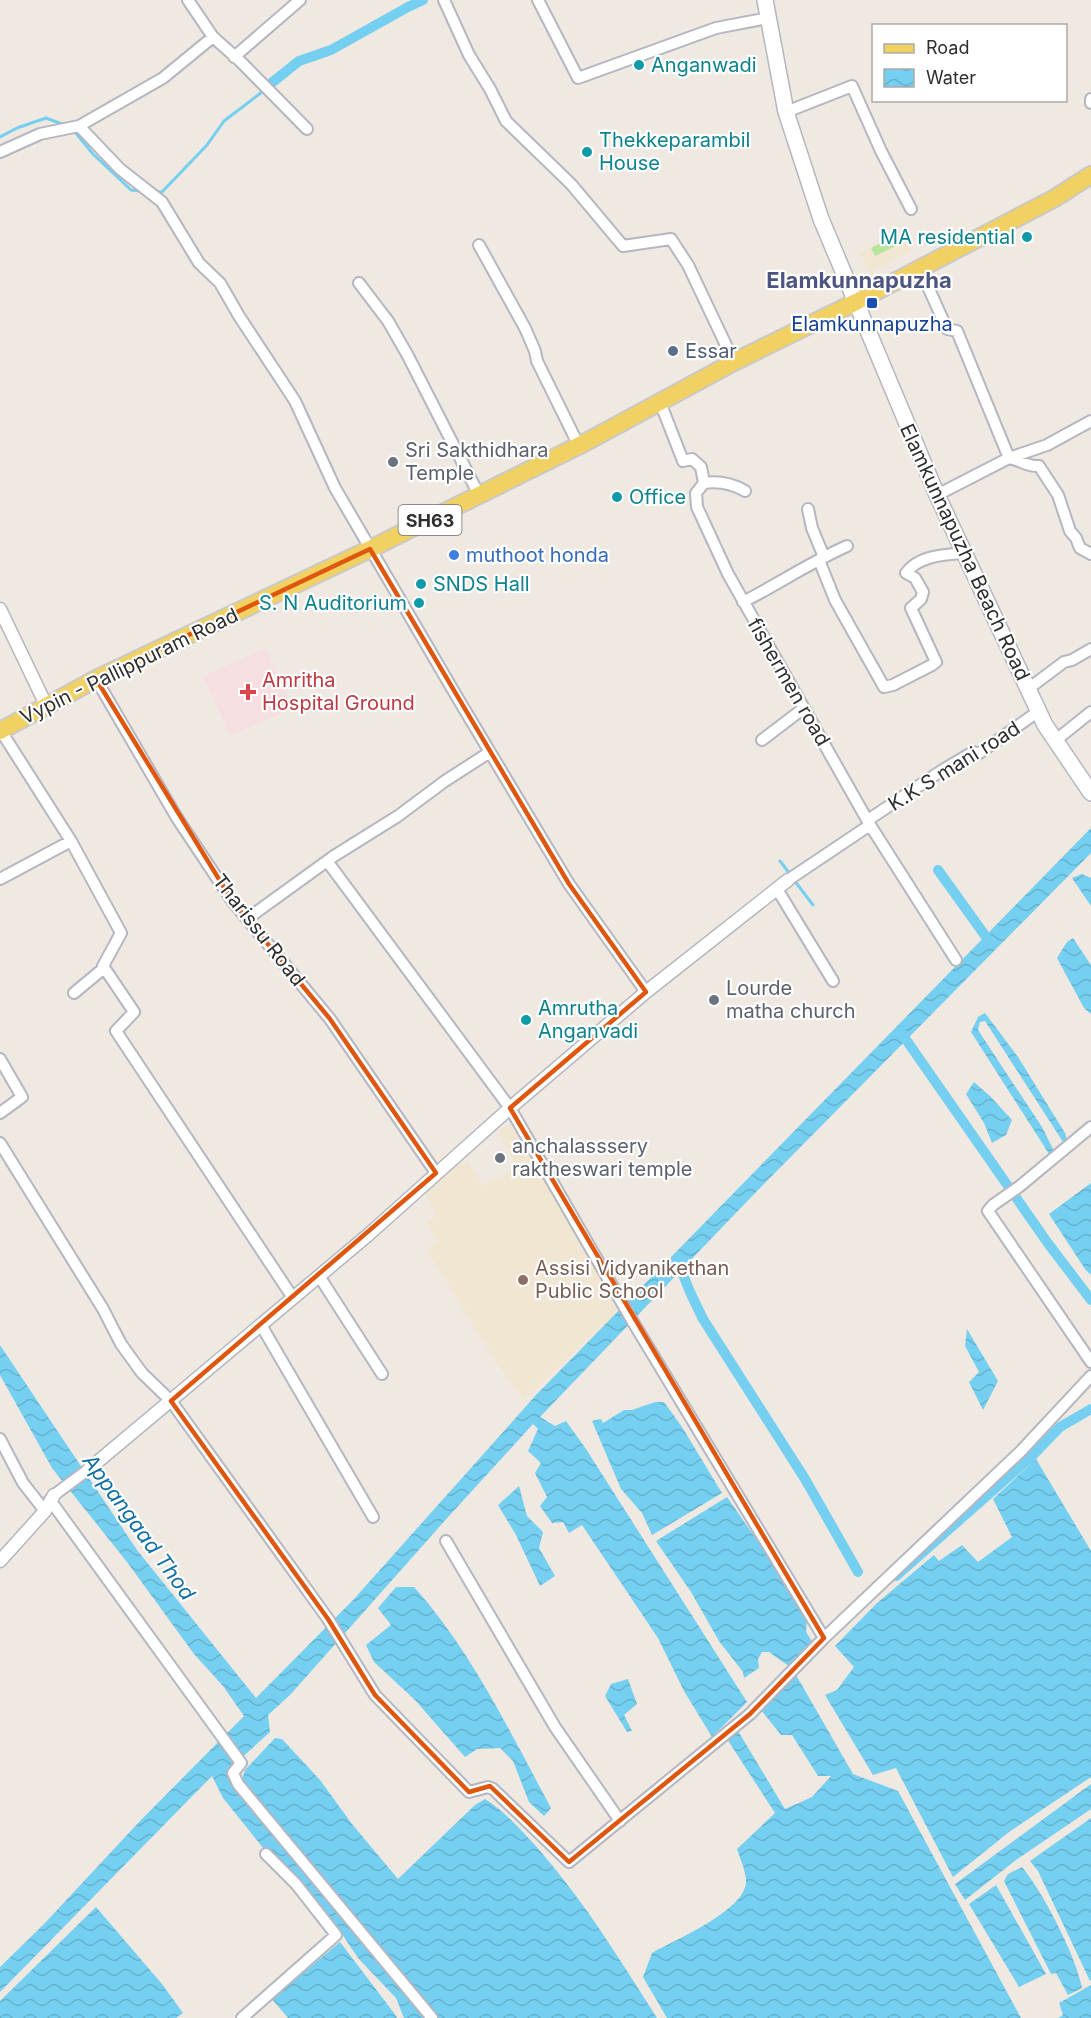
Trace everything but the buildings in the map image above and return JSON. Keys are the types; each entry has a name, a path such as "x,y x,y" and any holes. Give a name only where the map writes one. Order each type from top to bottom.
{"main road":[{"name":"Elamkunnapuzha Beach Road","path":"765,0 786,112 821,219 937,495 964,553 1039,711 1091,793"},
{"name":"Vypin - Pallippuram Road","path":"0,731 96,679 370,549 579,446 734,362 856,302 1055,198 1091,175"}],"street":[{"path":"188,0 213,38 307,129"},
{"path":"234,57 300,0"},
{"path":"444,0 469,55 506,121 571,184 623,246 671,239 688,265 734,362"},
{"path":"538,0 578,78 716,28 768,18"},
{"path":"0,152 40,134 79,126 163,78 213,38"},
{"path":"786,112 852,86 881,151 911,209"},
{"path":"79,126 120,169 162,202 199,263 220,283 295,401 330,478 370,549 569,884 646,992"},
{"path":"479,245 525,328 537,362 579,446"},
{"path":"920,269 947,329 957,331 1009,458"},
{"path":"359,283 388,321 408,356 479,495"},
{"path":"660,402 683,460 692,459 700,467 704,483 732,485 745,491"},
{"path":"937,495 1009,458 1047,445 1091,421"},
{"path":"1009,458 1016,459 1030,467 1039,466 1058,495 1070,531 1080,548 1088,550 1091,554"},
{"name":"fishermen road","path":"704,483 696,493 697,507 728,574 869,823 956,960"},
{"path":"808,509 835,600 884,687 893,685 936,662 911,608 921,599 922,592 915,578 906,573 911,566 921,560 942,554 964,553"},
{"path":"743,602 847,546"},
{"path":"0,609 46,705"},
{"path":"1028,689 1064,662 1091,649"},
{"name":"Tharissu Road","path":"96,679 177,818 233,902 330,1019 435,1173"},
{"path":"762,740 804,708"},
{"name":"K.K S mani road","path":"792,876 941,771 974,752 978,754 1039,711"},
{"path":"1056,740 1091,712"},
{"path":"0,731 71,842 121,933 104,968 74,993"},
{"path":"247,919 327,861 398,816 445,781 490,752"},
{"path":"0,879 71,842"},
{"path":"327,861 510,1108 633,1322 824,1638"},
{"path":"0,1561 50,1502 368,1235 435,1173 646,992 792,876"},
{"path":"777,889 833,981"},
{"path":"103,966 134,1012 116,1031 293,1298"},
{"path":"0,1059 22,1097 0,1113"},
{"path":"1091,1127 987,1211 1091,1362"},
{"path":"0,1143 104,1309 121,1344 142,1373 171,1401 328,1619 375,1695 469,1792 488,1787 493,1789 569,1862 750,1714 824,1638 1021,1451 1091,1376"},
{"path":"319,1276 382,1374"},
{"path":"261,1325 374,1517"},
{"path":"0,1439 23,1483 50,1502 241,1762 233,1773 238,1784 432,2018"},
{"path":"446,1541 555,1727 620,1821"},
{"path":"242,2018 336,1935 296,1884 266,1854"}],"highlighted area":[{"path":"370,549 569,884 646,992 510,1108 824,1638 750,1714 569,1862 490,1786 469,1792 375,1695 328,1619 171,1401 436,1173 330,1019 233,902 96,679"}],"shaded area":[{"path":"904,229 914,249 870,273 860,253"},
{"name":"Amritha Hospital Ground","path":"266,648 293,708 230,736 203,676"},
{"name":"Assisi Vidyanikethan Public School","path":"510,1124 555,1198 618,1311 524,1400 493,1358 427,1250 438,1243 427,1222 436,1215 424,1191 436,1179 468,1160 483,1185 518,1169 498,1131"}],"green space":[{"path":"898,234 902,243 875,256 871,248"}],"water":[{"path":"1091,828 1091,853 757,1191 540,1417 555,1426 566,1421 747,1702 712,1737 684,1691 658,1638 582,1525 569,1533 563,1522 552,1523 540,1506 547,1497 535,1473 541,1463 528,1451 538,1429 533,1424 290,1695 268,1715 270,1732 227,1771 282,1842 428,2018 404,2018 396,1998 358,1958 336,1925 280,1861 264,1849 223,1798 212,1776 0,1992 0,1967 244,1716 52,1468 0,1375 0,1345 137,1550 256,1698 354,1599 536,1395"},
{"path":"1082,874 1091,878 1091,906 1072,878"},
{"path":"1073,938 1091,965 1091,1014 1084,1008 1057,958 1067,942"},
{"path":"985,1013 1018,1057 1065,1133 1068,1144 1065,1145 985,1021 980,1022 978,1030 1042,1127 1055,1153 1051,1157 971,1032 978,1017"},
{"path":"974,1082 1012,1120 1006,1135 992,1143 984,1123 966,1094"},
{"path":"1091,1183 1091,1275 1049,1214"},
{"path":"967,1329 998,1381 983,1410 969,1382 979,1372 965,1346"},
{"path":"655,1402 664,1402 722,1493 652,1535 642,1513 621,1489 592,1421 601,1419 603,1423 624,1410 632,1410"},
{"path":"1036,1459 1091,1551 1091,1777 1009,1832 953,1877 896,1768 873,1775 825,1695 837,1690 854,1667 835,1646 877,1603 934,1555 939,1561 962,1545 978,1562 1012,1537 993,1499"},
{"path":"519,1486 527,1516 543,1532 539,1548 555,1576 540,1586 516,1535 498,1505"},
{"path":"727,1497 807,1620 806,1632 814,1644 790,1667 769,1652 762,1652 758,1659 759,1668 744,1678 743,1672 719,1641 691,1592 656,1541"},
{"path":"396,1587 414,1587 435,1612 472,1665 551,1808 544,1816 529,1802 513,1761 500,1748 477,1749 465,1757 415,1700 374,1662 366,1645 391,1625 378,1608"},
{"path":"796,1675 853,1774 898,1791 1021,2018 667,2018 643,1977 652,1953 708,1923 735,1903 743,1892 746,1881 737,1849 775,1813 727,1739 738,1731 785,1809 812,1797 831,1776 818,1776 792,1735 781,1735 761,1710"},
{"path":"628,1679 637,1704 624,1715 632,1731 627,1732 605,1696 611,1684"},
{"path":"275,1738 282,1739 320,1780 352,1824 398,1879 475,1805 485,1799 508,1817 528,1838 573,1892 657,2018 436,2018 410,1991 356,1917 305,1862 242,1780 245,1770"},
{"path":"1091,1784 1091,1809 1016,1860 965,1900 955,1884"},
{"path":"1091,1818 1090,1981 1038,1871 1030,1861"},
{"path":"1022,1867 1049,1908 1079,1975 1082,1988 1068,1995 1056,1973 1051,1974 1004,1881 1008,1874"},
{"path":"996,1885 1046,1974 1019,1987 969,1904"},
{"path":"96,1907 162,1984 183,2013 176,2018 0,2018 0,2001"},
{"path":"340,1942 396,2018 288,2018 272,1999"},
{"path":"1091,1985 1091,2018 1058,2018 1063,2015 1059,2003"}],"waterway":[{"path":"269,85 299,61 331,50 423,0"},
{"path":"156,192 162,192 207,145 224,121 262,92"},
{"path":"0,137 17,128 46,118 62,124"},
{"path":"75,132 93,154 131,190 141,191"},
{"path":"780,861 790,874"},
{"path":"938,870 989,941"},
{"path":"794,880 813,905"},
{"path":"900,1031 1047,1242 1091,1300"},
{"path":"671,1264 680,1267 703,1319 805,1479 858,1572"},
{"path":"896,1576 1033,1455 1060,1427 1091,1409"}],"place":[{"name":"Anganwadi","path":"639,65"},
{"name":"Thekkeparambil House","path":"587,152"},
{"name":"MA residential","path":"1027,237"},
{"name":"Elamkunnapuzha","path":"872,303"},
{"name":"Essar","path":"673,351"},
{"name":"Sri Sakthidhara Temple","path":"393,462"},
{"name":"Office","path":"617,497"},
{"name":"muthoot honda","path":"454,555"},
{"name":"SNDS Hall","path":"421,584"},
{"name":"S. N Auditorium","path":"419,603"},
{"name":"Amritha Hospital Ground","path":"248,692"},
{"name":"Lourde matha church","path":"714,1000"},
{"name":"Amrutha Anganvadi","path":"526,1020"},
{"name":"anchalasssery raktheswari temple","path":"500,1158"},
{"name":"Assisi Vidyanikethan Public School","path":"523,1280"}],"district":[{"name":"Elamkunnapuzha","path":"859,280"}],"water label":[{"name":"Appangaad Thod","path":"139,1527"}]}
